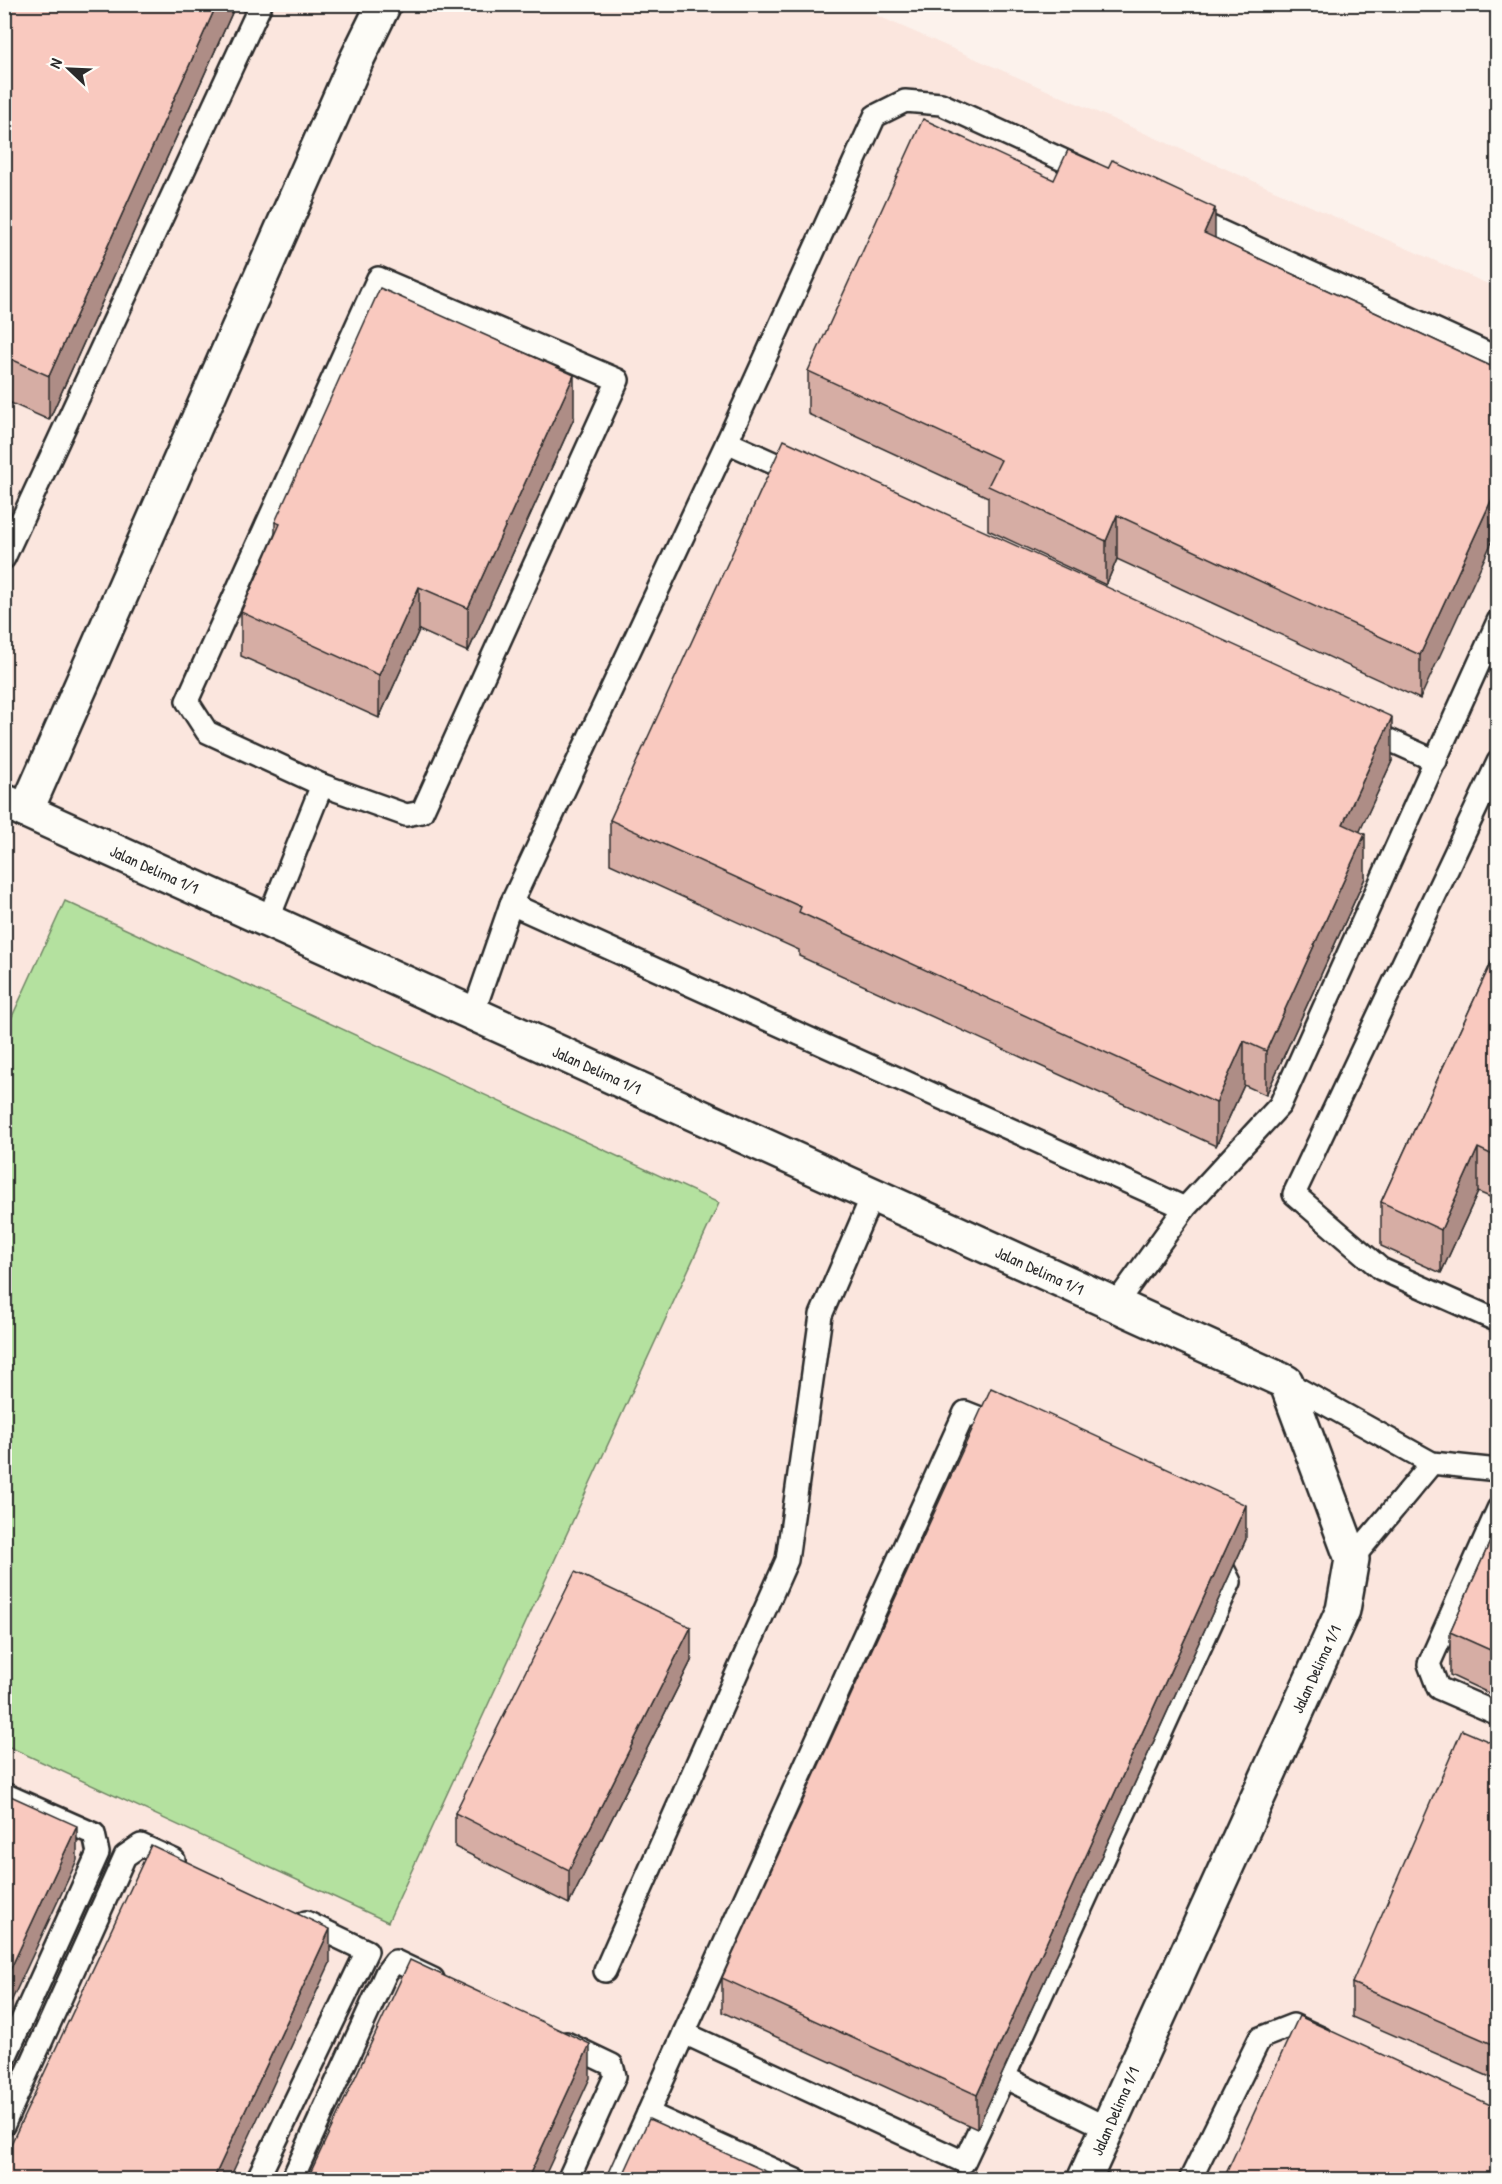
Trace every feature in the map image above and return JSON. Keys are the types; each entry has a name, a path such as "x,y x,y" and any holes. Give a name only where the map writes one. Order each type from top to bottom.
{"street":[{"path":"15,806 356,60 384,4"},
{"name":"Jalan Delima 1/1","path":"15,806 1286,1382"},
{"path":"1286,1382 1352,1559"},
{"name":"Jalan Delima 1/1","path":"1084,2180 1343,1610 1352,1559"}],"lane":[{"path":"4,558 261,4"},
{"path":"473,1014 511,904 875,116 905,101 941,104 1105,179"},
{"path":"1170,209 1497,358"},
{"path":"378,278 618,380 422,812 406,815 322,785 207,732 187,701 378,278"},
{"path":"726,442 814,481"},
{"path":"1115,1305 1185,1208 1280,1105 1497,621"},
{"path":"1348,721 1436,761"},
{"path":"1497,762 1294,1194 1381,1269 1497,1321"},
{"path":"268,920 322,785"},
{"path":"511,904 1185,1208"},
{"path":"605,1971 787,1560 821,1315 873,1194"},
{"path":"1286,1382 1432,1462 1497,1470"},
{"path":"618,2180 965,1412 1020,1433"},
{"path":"1352,1559 1432,1462"},
{"path":"1497,1509 1429,1664 1438,1688 1497,1714"},
{"path":"684,2033 960,2171 1230,1582 1203,1529"},
{"path":"4,1794 94,1834 98,1853 4,2060"},
{"path":"4,2124 125,1856 141,1845 195,1870"},
{"path":"258,2180 367,1951 291,1916"},
{"path":"292,2180 386,1973 395,1961 447,1986"},
{"path":"1190,2180 1260,2038 1293,2025 1336,2046"},
{"path":"550,2035 612,2065 615,2076 568,2180"},
{"path":"1004,2077 1107,2128"},
{"path":"648,2113 796,2180"}],"shaded area":[{"path":"5,5 853,5 1497,288 1497,2179 5,2180"}],"green space":[{"path":"65,901 719,1203 388,1922 5,1745 5,1032"}],"building":[{"path":"4,4 217,4 49,376 4,356"},
{"path":"923,119 1054,180 1068,150 1108,168 1112,160 1215,208 1204,233 1497,369 1497,488 1420,655 1117,515 1106,541 988,486 1001,460 808,371"},
{"path":"380,288 574,375 468,608 419,587 379,675 241,612 280,524 275,522"},
{"path":"784,440 1392,717 1343,824 1365,834 1266,1051 1244,1041 1216,1103 799,912 801,907 610,820"},
{"path":"1497,950 1497,1157 1478,1148 1441,1230 1381,1202"},
{"path":"991,1388 1246,1505 977,2095 722,1978"},
{"path":"1497,1526 1497,1653 1450,1632"},
{"path":"575,1572 691,1627 569,1870 455,1813"},
{"path":"1462,1730 1497,1745 1497,2046 1352,1983"},
{"path":"4,1793 77,1826 4,1983"},
{"path":"151,1845 330,1929 213,2180 4,2180 4,2159"},
{"path":"410,1960 590,2044 527,2180 307,2180"},
{"path":"1299,2016 1497,2108 1497,2180 1223,2180"},
{"path":"649,2119 785,2180 621,2180"}]}
